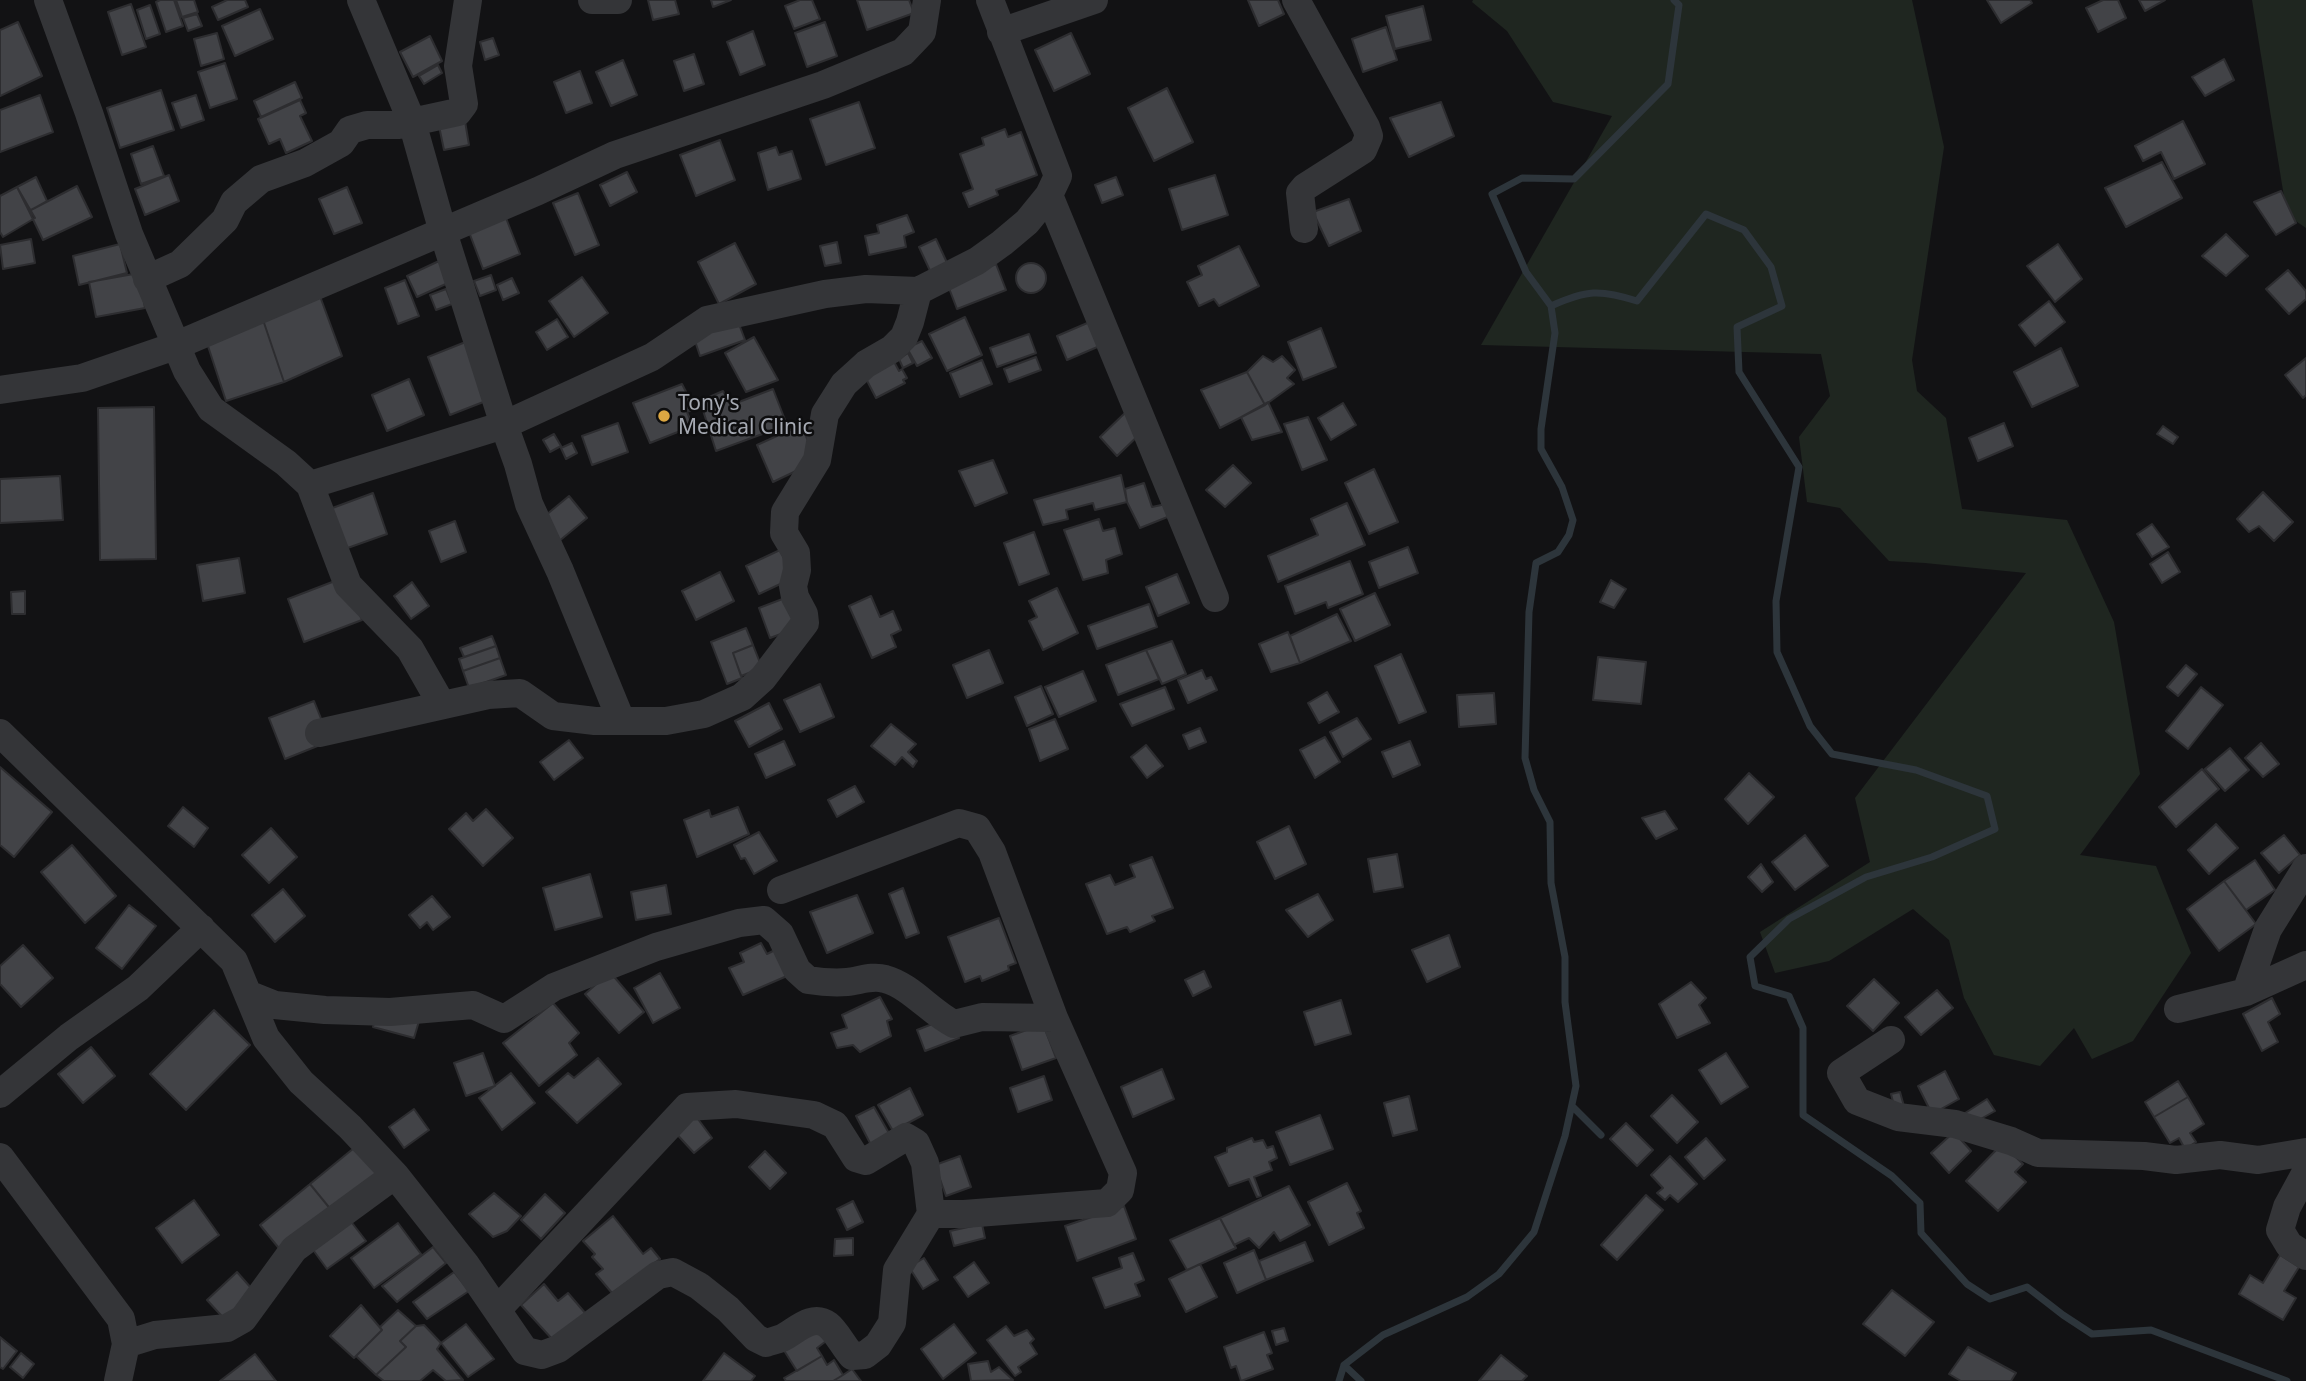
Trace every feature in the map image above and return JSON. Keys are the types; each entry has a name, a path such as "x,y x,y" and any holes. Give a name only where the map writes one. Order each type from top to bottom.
{"street":[{"path":"48,0 129,234 187,371 211,409 286,463 310,485 348,585 410,649 442,705"},
{"path":"361,0 412,122 443,232 529,504 560,571 621,720"},
{"path":"147,279 180,264 225,220 234,202 261,179 305,163 341,142 350,130 366,125 398,125 458,112 464,104 458,66 468,0"},
{"path":"592,0 618,0"},
{"path":"0,390 82,378 175,346 538,191 615,155 823,85 903,52 922,33 927,0"},
{"path":"310,485 505,425 652,357 707,320 825,294 866,289 918,291 986,255 1027,222 1049,195 1058,176 990,0"},
{"path":"1001,32 1094,0"},
{"path":"1304,229 1300,193 1305,187 1363,150 1369,136 1307,4"},
{"path":"1049,195 1215,598"},
{"path":"319,733 488,695 520,693 554,716 595,721 666,721 705,714 743,697 763,678 805,623 793,586 797,570 796,553 784,533 785,512 817,460 825,414 844,384 866,364 892,349 904,337 918,291"},
{"path":"0,733 234,961 266,1038 301,1082 350,1127 395,1175 498,1310 524,1351 542,1355 558,1349 658,1275 673,1272 699,1286 728,1309 756,1338 766,1343 783,1338 808,1322 820,1321 830,1326 852,1356 866,1355 878,1345 892,1323 897,1270 931,1214 925,1163 916,1143 906,1137 866,1161 856,1158 835,1125 814,1115 736,1104 687,1107 498,1310"},
{"path":"781,890 959,823 977,828 992,852 1054,1018 1123,1173 1120,1190 1107,1203 931,1214"},
{"path":"2245,992 2268,929 2306,868"},
{"path":"250,995 275,1005 325,1010 390,1012 472,1005 485,1013 504,1019 554,987 656,947 739,923 764,920 780,934 797,970 808,980 848,982 883,978 907,990 954,1024 982,1017 1054,1018"},
{"path":"0,1094 69,1037 138,988 201,928"},
{"path":"2178,1009 2245,992 2306,965"},
{"path":"1891,1040 1841,1073 1857,1101 1898,1117 1955,1124 2011,1141 2038,1153 2144,1156 2176,1160 2220,1155 2258,1160 2306,1152"},
{"path":"0,1157 121,1319 126,1344 118,1381"},
{"path":"2306,1172 2287,1207 2280,1230 2289,1245 2306,1256"},
{"path":"126,1344 155,1335 227,1328 243,1319 294,1249 395,1175"}],"shaded area":[{"path":"1912,0 1944,147 1912,360 1917,391 1946,418 1962,509 2067,520 2114,622 2140,774 2080,855 2156,866 2191,953 2133,1041 2092,1059 2074,1028 2040,1066 1994,1055 1964,998 1949,940 1913,909 1829,961 1775,973 1760,932 1870,862 1855,798 2026,573 1889,561 1840,508 1807,502 1799,437 1830,396 1821,354 1481,345 1612,116 1553,102 1507,31 1472,2"},
{"path":"2252,0 2306,0 2306,228 2287,215"}],"building":[{"path":"174,0 183,26 166,32 156,2"},
{"path":"176,0 194,0 198,12 182,17"},
{"path":"227,0 245,0 248,7 218,20 212,7"},
{"path":"648,0 675,0 679,14 653,20"},
{"path":"711,0 731,0 713,7"},
{"path":"800,0 812,0 820,19 794,29 785,6"},
{"path":"857,0 909,0 914,13 867,30"},
{"path":"1248,0 1278,0 1284,14 1259,26"},
{"path":"1987,0 2030,0 2032,3 2001,23"},
{"path":"2103,0 2118,0 2126,18 2098,32 2086,8"},
{"path":"2139,0 2165,0 2145,11"},
{"path":"131,4 146,47 122,55 108,12"},
{"path":"150,5 160,34 146,39 137,10"},
{"path":"1423,6 1431,40 1395,49 1386,16"},
{"path":"260,9 273,39 235,56 222,26"},
{"path":"197,14 202,26 188,31 183,18"},
{"path":"18,22 42,76 0,96 0,30"},
{"path":"825,22 837,56 807,67 795,33"},
{"path":"1386,27 1397,60 1363,72 1352,39"},
{"path":"753,31 765,65 740,75 727,42"},
{"path":"217,33 224,59 201,66 194,39"},
{"path":"1071,33 1090,74 1054,91 1035,50"},
{"path":"430,36 442,61 413,77 400,52"},
{"path":"493,38 499,55 485,60 480,42"},
{"path":"694,54 704,84 684,91 674,61"},
{"path":"2224,59 2234,80 2205,96 2192,77"},
{"path":"623,60 637,95 611,106 596,72"},
{"path":"225,63 237,99 210,108 198,72"},
{"path":"438,65 442,73 424,84 419,76"},
{"path":"580,71 592,103 566,113 554,82"},
{"path":"295,82 302,98 261,117 254,101"},
{"path":"1167,88 1193,142 1154,161 1128,108"},
{"path":"161,90 174,130 120,148 107,108"},
{"path":"40,95 53,132 0,152 0,110"},
{"path":"196,95 204,120 181,128 172,103"},
{"path":"300,100 306,113 300,116 312,141 286,153 280,139 269,144 258,119"},
{"path":"859,102 875,148 826,165 810,119"},
{"path":"1441,102 1454,136 1409,157 1390,118"},
{"path":"465,121 469,145 444,150 439,126"},
{"path":"2183,121 2205,164 2174,179 2161,152 2143,161 2135,146"},
{"path":"1005,129 1008,137 1021,132 1037,175 996,190 998,195 969,207 963,193 973,189 960,154 984,145 982,138"},
{"path":"720,140 735,180 696,196 680,155"},
{"path":"153,146 164,176 141,184 131,154"},
{"path":"776,147 779,155 792,151 801,179 768,190 758,153"},
{"path":"2162,162 2182,198 2126,227 2105,188"},
{"path":"627,172 637,192 610,206 600,185"},
{"path":"169,175 179,201 145,215 135,189"},
{"path":"1215,175 1228,215 1182,230 1169,189"},
{"path":"36,177 47,201 29,211 17,187"},
{"path":"1116,177 1123,195 1102,203 1095,185"},
{"path":"77,186 92,217 43,240 29,211"},
{"path":"17,187 35,218 3,237 0,232 0,196"},
{"path":"347,187 362,223 334,234 319,199"},
{"path":"2281,191 2296,223 2276,235 2254,202"},
{"path":"578,193 599,245 575,255 553,203"},
{"path":"1349,199 1361,231 1329,246 1313,212"},
{"path":"907,215 914,232 904,236 906,247 869,255 865,236 879,233 877,225"},
{"path":"506,218 520,254 483,269 469,232"},
{"path":"2226,234 2248,256 2226,276 2202,256"},
{"path":"31,239 35,263 3,269 0,245"},
{"path":"936,239 949,267 932,275 919,247"},
{"path":"837,242 841,263 825,266 820,246"},
{"path":"735,243 756,284 719,304 698,262"},
{"path":"120,244 127,273 79,285 73,256"},
{"path":"2058,244 2082,279 2055,302 2027,266"},
{"path":"1239,246 1259,286 1219,306 1214,299 1199,306 1187,282 1202,275 1198,266"},
{"path":"439,261 448,283 417,297 407,276"},
{"path":"1031,263 1042,267 1046,278 1042,289 1031,293 1020,289 1016,278 1020,267"},
{"path":"996,264 1006,290 957,309 947,283"},
{"path":"2288,270 2306,291 2306,299 2289,314 2266,289"},
{"path":"139,273 145,308 96,317 89,282"},
{"path":"491,275 496,290 480,296 474,281"},
{"path":"582,277 608,313 574,337 549,301"},
{"path":"512,278 519,293 503,300 497,285"},
{"path":"405,280 419,316 398,324 385,288"},
{"path":"317,288 342,356 284,382 258,305"},
{"path":"446,289 452,304 436,310 430,295"},
{"path":"2049,301 2065,322 2035,346 2019,325"},
{"path":"258,305 284,382 226,401 206,340"},
{"path":"736,316 745,340 700,356 692,332"},
{"path":"965,317 982,355 947,371 929,334"},
{"path":"557,319 568,337 547,350 536,332"},
{"path":"1092,321 1102,345 1067,360 1057,336"},
{"path":"1321,328 1336,367 1303,380 1288,342"},
{"path":"1029,334 1036,353 997,367 990,348"},
{"path":"754,337 778,380 746,392 725,353"},
{"path":"468,341 491,399 450,415 428,357"},
{"path":"922,341 932,358 917,366 907,348"},
{"path":"2061,348 2078,386 2032,407 2014,372"},
{"path":"908,353 913,363 903,368 899,359"},
{"path":"890,354 899,371 902,369 907,378 903,380 905,383 876,398 861,369"},
{"path":"1263,356 1273,362 1282,356 1295,370 1287,378 1294,384 1265,405 1247,372"},
{"path":"1036,357 1041,370 1009,382 1004,369"},
{"path":"2306,358 2306,395 2303,398 2285,375"},
{"path":"982,360 992,384 960,397 950,373"},
{"path":"1247,372 1265,405 1220,428 1201,390"},
{"path":"409,379 424,415 387,431 372,395"},
{"name":"Tony's Medical Clinic","path":"682,384 695,409 687,412 693,426 650,443 633,403"},
{"path":"773,389 787,425 716,451 700,401 723,391 731,405"},
{"path":"1268,402 1282,432 1252,440 1241,417"},
{"path":"1343,403 1356,425 1331,440 1318,418"},
{"path":"154,407 156,559 100,560 98,408"},
{"path":"1127,411 1145,429 1117,456 1100,437"},
{"path":"1308,417 1327,460 1302,470 1284,424"},
{"path":"618,423 628,452 592,465 582,436"},
{"path":"2004,423 2013,446 1978,461 1969,438"},
{"path":"801,425 817,461 773,482 757,445"},
{"path":"2163,426 2178,437 2173,444 2157,434"},
{"path":"554,434 561,446 550,452 543,440"},
{"path":"572,443 577,453 566,459 561,448"},
{"path":"993,460 1007,493 975,506 959,471"},
{"path":"1233,465 1251,483 1225,507 1206,490"},
{"path":"1374,469 1398,522 1369,534 1345,483"},
{"path":"1121,475 1127,502 1095,510 1093,503 1066,510 1068,519 1043,525 1034,500"},
{"path":"60,476 63,520 0,523 0,479"},
{"path":"1144,483 1152,507 1166,504 1170,516 1140,528 1127,502 1125,489"},
{"path":"2263,492 2293,522 2274,541 2259,526 2249,532 2237,519"},
{"path":"373,493 387,534 342,550 327,510"},
{"path":"569,496 587,518 558,542 540,520"},
{"path":"1347,503 1365,545 1278,582 1268,556 1318,535 1311,519"},
{"path":"1099,519 1103,531 1115,528 1122,554 1106,560 1108,573 1083,580 1064,530"},
{"path":"455,521 466,552 441,562 429,531"},
{"path":"2152,524 2169,547 2152,557 2137,534"},
{"path":"1034,532 1049,574 1019,585 1004,543"},
{"path":"1408,547 1418,573 1379,588 1369,562"},
{"path":"780,550 793,578 759,594 746,566"},
{"path":"2168,552 2180,572 2162,583 2150,564"},
{"path":"239,558 245,593 203,601 197,565"},
{"path":"1350,561 1363,594 1328,608 1326,602 1295,614 1285,586"},
{"path":"720,572 734,601 696,620 682,591"},
{"path":"1177,574 1189,603 1158,616 1146,587"},
{"path":"340,579 352,595 362,620 304,642 288,599"},
{"path":"1611,580 1626,589 1614,608 1600,602"},
{"path":"412,582 429,606 411,619 394,596"},
{"path":"1057,588 1078,633 1043,650 1029,621 1037,617 1029,601"},
{"path":"25,591 25,614 12,614 11,592"},
{"path":"1375,593 1390,625 1355,641 1340,609"},
{"path":"871,596 880,617 893,611 901,630 891,635 896,647 872,658 849,606"},
{"path":"785,598 797,628 770,638 759,608"},
{"path":"1149,604 1157,627 1097,649 1088,626"},
{"path":"1337,614 1351,641 1300,663 1290,636"},
{"path":"746,628 753,645 733,653 742,678 727,684 711,642"},
{"path":"1288,632 1300,663 1271,672 1259,644"},
{"path":"492,636 496,646 464,657 460,648"},
{"path":"1172,641 1186,674 1162,684 1146,650"},
{"path":"753,645 762,668 741,676 733,653"},
{"path":"496,646 500,658 463,671 459,659"},
{"path":"989,650 1003,683 967,698 953,665"},
{"path":"1146,650 1159,679 1118,695 1106,665"},
{"path":"1401,654 1426,712 1399,723 1375,666"},
{"path":"1598,657 1646,662 1641,704 1593,700"},
{"path":"500,658 506,675 469,688 463,671"},
{"path":"2186,665 2197,674 2178,696 2167,687"},
{"path":"1202,670 1206,679 1211,677 1217,690 1188,703 1178,680"},
{"path":"1083,671 1096,701 1059,717 1045,687"},
{"path":"820,684 834,717 800,732 784,700"},
{"path":"1041,686 1053,714 1027,726 1015,697"},
{"path":"1165,687 1174,709 1132,726 1120,704"},
{"path":"2201,687 2223,705 2188,749 2166,731"},
{"path":"1327,692 1339,712 1319,723 1308,703"},
{"path":"1494,693 1496,724 1459,727 1457,695"},
{"path":"314,701 330,741 285,759 269,718"},
{"path":"769,703 782,729 749,747 735,721"},
{"path":"1357,718 1371,739 1343,757 1330,732"},
{"path":"1055,719 1068,749 1040,761 1029,729"},
{"path":"891,724 916,744 908,752 917,761 913,767 902,757 895,765 871,746"},
{"path":"1200,728 1206,742 1189,749 1183,735"},
{"path":"1325,737 1340,762 1315,778 1300,750"},
{"path":"569,740 583,758 554,780 540,762"},
{"path":"784,741 795,765 766,778 755,754"},
{"path":"1410,741 1420,765 1393,777 1382,752"},
{"path":"2261,743 2279,764 2263,777 2245,758"},
{"path":"1146,745 1163,766 1147,778 1131,757"},
{"path":"2230,748 2249,770 2225,791 2205,769"},
{"path":"0,767 52,812 14,857 0,845"},
{"path":"2202,769 2219,789 2176,827 2159,807"},
{"path":"1749,773 1774,797 1748,824 1725,799"},
{"path":"855,786 864,802 837,817 828,800"},
{"path":"183,807 208,828 194,847 168,826"},
{"path":"738,807 749,834 697,857 684,820 709,810 711,817"},
{"path":"486,809 513,838 483,866 449,829 466,813 473,821"},
{"path":"1665,811 1677,829 1656,839 1642,818"},
{"path":"2216,824 2238,848 2209,874 2188,850"},
{"path":"1289,826 1306,864 1275,879 1257,842"},
{"path":"271,828 297,857 269,883 242,855"},
{"path":"759,832 777,861 754,874 745,858 741,859 734,845"},
{"path":"1805,835 1828,866 1795,890 1772,862"},
{"path":"2284,835 2300,855 2279,873 2261,853"},
{"path":"72,845 116,896 85,923 41,872"},
{"path":"1397,854 1403,887 1374,892 1368,859"},
{"path":"1152,857 1173,908 1152,916 1155,921 1130,932 1127,927 1107,934 1086,884 1110,875 1115,885 1135,877 1130,865"},
{"path":"2255,860 2275,890 2246,910 2224,881"},
{"path":"1761,864 1773,882 1762,892 1748,877"},
{"path":"590,874 602,917 555,930 543,888"},
{"path":"2224,881 2256,924 2219,951 2187,909"},
{"path":"666,885 671,914 636,920 631,892"},
{"path":"903,888 919,933 906,938 889,894"},
{"path":"283,889 305,916 275,942 252,915"},
{"path":"1318,894 1333,920 1308,937 1286,910"},
{"path":"857,895 873,933 827,953 810,912"},
{"path":"432,896 450,917 433,930 427,922 420,928 409,915"},
{"path":"129,905 156,926 122,969 96,948"},
{"path":"999,918 1016,963 1008,966 1009,970 982,981 980,976 965,982 948,937"},
{"path":"1449,935 1460,967 1427,982 1412,950"},
{"path":"761,943 767,954 775,950 787,976 743,995 729,968 744,962 740,953"},
{"path":"23,945 53,978 21,1007 0,984 0,966"},
{"path":"1204,971 1211,987 1193,996 1185,980"},
{"path":"610,972 644,1012 619,1033 585,994"},
{"path":"660,973 680,1008 653,1023 634,988"},
{"path":"1874,979 1899,1003 1873,1031 1847,1006"},
{"path":"1691,982 1706,998 1699,1005 1710,1023 1677,1038 1659,1004"},
{"path":"1937,990 1953,1008 1921,1035 1905,1017"},
{"path":"880,997 892,1019 887,1021 891,1036 860,1052 853,1045 837,1048 831,1033 847,1028 842,1015"},
{"path":"2272,998 2280,1014 2268,1022 2278,1042 2262,1051 2243,1014"},
{"path":"381,999 422,1011 414,1038 373,1027"},
{"path":"1341,1000 1351,1034 1315,1045 1304,1012"},
{"path":"553,1003 579,1033 569,1043 577,1055 539,1086 503,1043"},
{"path":"214,1010 250,1045 186,1110 150,1074"},
{"path":"950,1017 959,1038 925,1051 917,1030"},
{"path":"1043,1024 1056,1058 1022,1070 1010,1036"},
{"path":"91,1047 115,1076 83,1103 58,1074"},
{"path":"483,1053 495,1086 466,1096 454,1063"},
{"path":"1726,1053 1748,1087 1721,1104 1699,1070"},
{"path":"598,1058 621,1084 577,1123 546,1092 568,1073 574,1078"},
{"path":"1162,1069 1174,1099 1133,1117 1121,1087"},
{"path":"1945,1071 1959,1099 1932,1114 1918,1086"},
{"path":"511,1073 535,1103 502,1130 479,1098"},
{"path":"1044,1076 1052,1100 1018,1112 1010,1088"},
{"path":"2178,1081 2188,1097 2154,1117 2145,1102"},
{"path":"910,1088 923,1115 893,1131 878,1105"},
{"path":"1900,1092 1905,1110 1896,1113 1891,1094"},
{"path":"1672,1095 1698,1122 1677,1143 1651,1116"},
{"path":"1409,1096 1417,1130 1393,1136 1384,1103"},
{"path":"2188,1097 2204,1124 2190,1133 2196,1142 2185,1149 2179,1138 2170,1143 2154,1117"},
{"path":"1987,1099 1995,1111 1968,1126 1962,1115"},
{"path":"874,1107 890,1135 871,1145 856,1116"},
{"path":"414,1109 429,1130 404,1148 389,1127"},
{"path":"695,1115 712,1138 694,1153 673,1130"},
{"path":"1320,1115 1333,1149 1290,1165 1276,1132"},
{"path":"1626,1123 1653,1150 1637,1166 1610,1139"},
{"path":"1954,1132 1971,1151 1949,1173 1931,1153"},
{"path":"1252,1138 1254,1142 1263,1140 1267,1148 1273,1146 1277,1158 1269,1162 1272,1170 1254,1177 1261,1196 1257,1197 1249,1179 1229,1186 1215,1157 1227,1152 1227,1148"},
{"path":"1706,1138 1725,1160 1704,1179 1685,1157"},
{"path":"2002,1144 2023,1164 2015,1172 2026,1182 1998,1211 1966,1181"},
{"path":"354,1148 392,1164 332,1211 310,1184"},
{"path":"765,1151 786,1173 770,1189 749,1167"},
{"path":"960,1156 971,1187 946,1196 935,1165"},
{"path":"1670,1156 1697,1184 1678,1202 1670,1195 1665,1200 1657,1193 1663,1188 1651,1175"},
{"path":"1347,1183 1361,1211 1357,1213 1364,1228 1329,1245 1308,1202"},
{"path":"310,1184 332,1211 282,1252 260,1225"},
{"path":"1289,1186 1310,1225 1280,1241 1274,1232 1259,1248 1249,1238 1234,1245 1220,1218"},
{"path":"494,1193 521,1216 507,1231 493,1237 469,1214"},
{"path":"545,1194 565,1213 541,1239 521,1220"},
{"path":"1646,1195 1663,1210 1617,1260 1601,1245"},
{"path":"194,1200 219,1235 182,1263 156,1228"},
{"path":"853,1201 863,1222 847,1230 837,1209"},
{"path":"1124,1206 1136,1239 1077,1261 1065,1226"},
{"path":"346,1215 366,1241 327,1269 308,1243"},
{"path":"613,1216 643,1254 651,1248 660,1259 612,1293 596,1274 603,1269 592,1257 595,1254 583,1241"},
{"path":"1220,1218 1236,1248 1187,1270 1170,1240"},
{"path":"398,1223 421,1254 374,1288 351,1258"},
{"path":"982,1224 985,1238 954,1246 950,1231"},
{"path":"853,1238 853,1255 834,1256 835,1239"},
{"path":"1305,1242 1313,1261 1266,1280 1259,1261"},
{"path":"433,1247 446,1263 397,1302 382,1286"},
{"path":"1254,1250 1266,1280 1237,1293 1224,1263"},
{"path":"1133,1253 1144,1280 1135,1284 1140,1296 1105,1308 1093,1278 1122,1268 1119,1258"},
{"path":"2280,1255 2299,1267 2284,1291 2296,1298 2283,1320 2239,1294 2250,1275 2263,1283"},
{"path":"924,1258 938,1280 923,1289 909,1267"},
{"path":"974,1262 989,1283 968,1297 954,1277"},
{"path":"1200,1264 1217,1297 1186,1312 1169,1279"},
{"path":"237,1272 259,1297 229,1324 207,1300"},
{"path":"454,1272 469,1291 427,1319 413,1302"},
{"path":"544,1284 558,1301 568,1293 586,1314 553,1340 521,1305"},
{"path":"1892,1290 1934,1322 1905,1356 1863,1324"},
{"path":"361,1305 382,1330 354,1358 330,1336"},
{"path":"398,1310 416,1326 400,1341 406,1347 376,1375 356,1356"},
{"path":"821,1312 838,1332 817,1348 822,1356 797,1371 778,1341"},
{"path":"466,1324 494,1359 468,1377 441,1343"},
{"path":"954,1324 976,1353 943,1379 921,1349"},
{"path":"424,1325 441,1343 437,1349 463,1380 446,1381 433,1370 420,1381 384,1381 376,1375 406,1347 400,1341 416,1326"},
{"path":"1006,1326 1014,1336 1027,1330 1034,1339 1030,1343 1037,1354 1018,1367 1021,1372 1015,1376 987,1340"},
{"path":"1284,1328 1288,1341 1276,1345 1272,1331"},
{"path":"1264,1332 1272,1353 1267,1355 1273,1369 1241,1381 1236,1366 1231,1368 1224,1347"},
{"path":"0,1337 17,1351 3,1369 0,1367"},
{"path":"1968,1347 2016,1373 2011,1381 1961,1381 1949,1374"},
{"path":"21,1353 34,1364 23,1378 10,1367"},
{"path":"724,1353 755,1376 751,1381 703,1381"},
{"path":"255,1354 276,1381 220,1381"},
{"path":"1501,1355 1527,1376 1522,1381 1479,1381"},
{"path":"822,1356 827,1365 834,1360 843,1375 833,1381 786,1381 784,1378"},
{"path":"988,1361 991,1372 999,1367 1013,1380 971,1381 968,1364"},
{"path":"852,1369 861,1381 833,1381 843,1375"}],"waterway":[{"path":"1361,1381 1344,1365 1383,1335 1467,1297 1499,1274 1534,1232 1565,1136 1576,1086 1565,1002 1565,957 1551,883 1550,822 1534,790 1525,758 1529,612 1536,563 1558,552 1569,535 1573,520 1562,487 1541,449 1541,429 1555,333 1551,306 1526,272 1492,194 1522,178 1574,179 1668,84 1679,5 1674,0"},
{"path":"1551,306 1593,293 1613,294 1637,301 1706,214 1744,230 1771,267 1782,306 1737,327 1739,372 1799,467 1776,601 1777,652 1810,726 1832,754 1916,770 1987,796 1995,829 1932,857 1866,877 1789,919 1750,957 1755,986 1789,996 1803,1028 1803,1115 1892,1176 1920,1203 1921,1233 1967,1284 1990,1299 2027,1287 2092,1334 2151,1330 2287,1381"},
{"path":"1572,1106 1601,1135"},
{"path":"1339,1381 1344,1365"}],"place":[{"name":"Tony's Medical Clinic","path":"664,416"}]}
